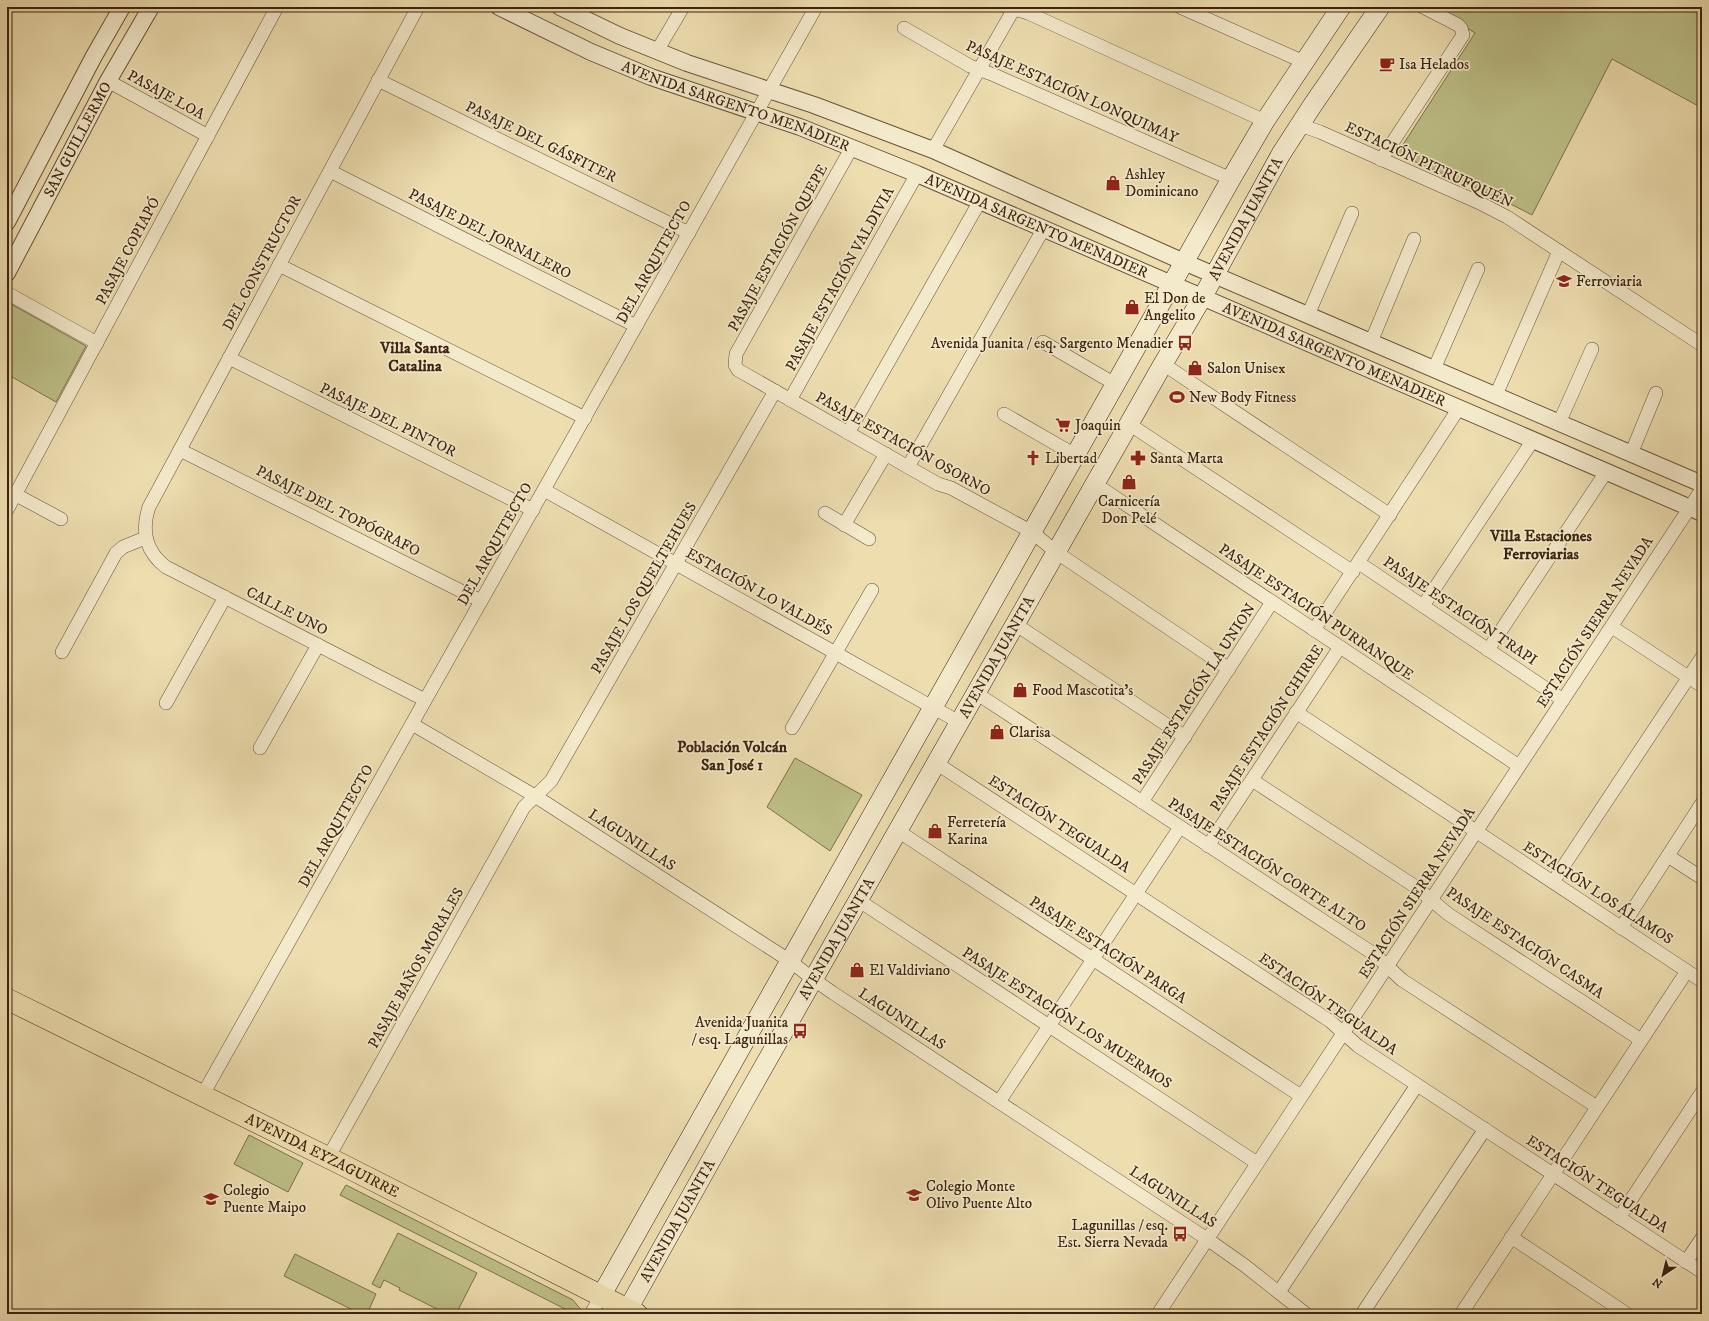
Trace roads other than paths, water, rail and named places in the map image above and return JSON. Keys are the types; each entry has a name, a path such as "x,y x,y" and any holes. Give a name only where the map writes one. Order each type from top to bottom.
{"main road":[{"name":"AVENIDA JUANITA","path":"601,1296 1231,179 1265,121 1341,7"},
{"name":"AVENIDA JUANITA","path":"630,1312 813,979 1202,298 1281,154 1380,7"},
{"name":"AVENIDA EYZAGUIRRE","path":"7,999 328,1158 630,1312"}],"street":[{"name":"SAN GUILLERMO","path":"7,222 90,62 122,7"},
{"name":"SAN GUILLERMO","path":"7,273 108,81 151,7"},
{"name":"PASAJE COPIAPÓ","path":"7,510 11,493 97,343 277,7"},
{"name":"DEL CONSTRUCTOR","path":"145,538 144,528 149,507 418,7"},
{"name":"AVENIDA SARGENTO MENADIER","path":"499,7 622,66 677,87 800,127 917,174 1696,511"},
{"name":"AVENIDA SARGENTO MENADIER","path":"560,7 620,36 707,70 814,105 933,150 1184,262 1702,484"},
{"path":"658,51 683,7"},
{"name":"DEL ARQUITECTO","path":"202,1096 816,7"},
{"path":"1180,7 1304,62"},
{"path":"1381,160 1463,35 1461,28 1458,25 1423,7"},
{"path":"933,150 980,70 1012,8 1028,13 1265,121"},
{"name":"PASAJE ESTACIÓN LONQUIMAY","path":"904,28 970,66 1231,179"},
{"name":"PASAJE DEL GÁSFITER","path":"378,80 689,233"},
{"name":"PASAJE LOA","path":"108,81 208,136"},
{"name":"ESTACIÓN PITRUFQUÉN","path":"1300,125 1320,132 1507,217 1702,345"},
{"name":"PASAJE ESTACIÓN QUEPE","path":"735,365 736,354 852,147"},
{"name":"PASAJE DEL JORNALERO","path":"330,171 636,326"},
{"name":"PASAJE ESTACIÓN VALDIVIA","path":"790,400 917,174"},
{"path":"848,433 980,201"},
{"path":"1308,314 1352,213"},
{"path":"908,466 1044,228"},
{"path":"1371,342 1414,239"},
{"path":"1496,395 1559,252"},
{"path":"279,265 585,418"},
{"path":"1434,369 1478,269"},
{"path":"7,293 97,343"},
{"path":"1043,342 1115,384"},
{"path":"1559,423 1592,349"},
{"name":"PASAJE DEL PINTOR","path":"229,358 533,510"},
{"path":"1163,364 1390,515"},
{"name":"PASAJE ESTACIÓN OSORNO","path":"735,365 742,373 938,484 952,488 1032,532 1056,552 1229,669"},
{"name":"PASAJE LOS QUELTEHUES","path":"536,796 551,781 775,391"},
{"path":"1631,454 1656,393"},
{"path":"1314,630 1460,408"},
{"path":"1004,414 1075,455"},
{"name":"PASAJE ESTACIÓN TRAPI","path":"1129,424 1356,567 1423,606 1563,700"},
{"path":"1423,606 1533,440"},
{"name":"PASAJE DEL TOPÓGRAFO","path":"180,450 481,601"},
{"path":"844,525 886,454"},
{"path":"1488,650 1606,472"},
{"name":"PASAJE ESTACIÓN PURRANQUE","path":"1095,484 1519,766"},
{"name":"ESTACIÓN SIERRA NEVADA","path":"1158,1314 1563,700 1612,627 1696,511 1702,489"},
{"name":"ESTACIÓN LO VALDÉS","path":"544,490 959,722"},
{"path":"11,493 60,519"},
{"path":"825,514 869,539"},
{"path":"62,652 116,553 145,538"},
{"name":"CALLE UNO","path":"145,538 152,554 166,567 425,700"},
{"path":"792,728 872,590"},
{"path":"166,704 224,597"},
{"name":"PASAJE ESTACIÓN LA UNION","path":"1142,802 1272,602"},
{"path":"1015,624 1185,737"},
{"path":"1612,627 1702,686"},
{"path":"260,748 318,645"},
{"name":"PASAJE ESTACIÓN CHIRRE","path":"1208,846 1340,647"},
{"path":"1553,882 1702,657"},
{"name":"PASAJE ESTACIÓN CORTE ALTO","path":"976,693 1374,954 1402,980 1597,1108"},
{"name":"ESTACIÓN LOS ÁLAMOS","path":"1296,712 1702,981"},
{"name":"LAGUNILLAS","path":"412,724 536,796 790,961 813,979 1208,1239 1306,1314"},
{"name":"ESTACIÓN TEGUALDA","path":"936,763 1330,1022 1358,1046 1702,1272"},
{"name":"PASAJE ESTACIÓN CASMA","path":"1252,780 1416,887 1448,914 1641,1040"},
{"name":"PASAJE BAÑOS MORALES","path":"328,1158 524,807 536,796"},
{"path":"1621,928 1702,803"},
{"path":"999,1102 1180,827"},
{"name":"PASAJE ESTACIÓN PARGA","path":"898,831 1301,1096"},
{"path":"1668,856 1702,878"},
{"name":"PASAJE ESTACIÓN LOS MUERMOS","path":"858,900 1257,1163"},
{"path":"1461,1314 1687,971"},
{"path":"1279,1292 1418,1085"},
{"path":"1619,1218 1702,1092"},
{"path":"1362,1314 1485,1129"},
{"path":"1511,1237 1627,1314"},
{"path":"1686,1262 1702,1238"},
{"name":"AVENIDA JUANITA","path":"591,1314 601,1296"}],"place":[{"name":"Isa Helados","path":"1387,64"},
{"name":"Ashley Dominicano","path":"1113,183"},
{"name":"Ferroviaria","path":"1564,281"},
{"name":"El Don de Angelito","path":"1132,307"},
{"name":"Avenida Juanita / esq. Sargento Menadier","path":"1185,343"},
{"name":"Salon Unisex","path":"1195,368"},
{"name":"New Body Fitness","path":"1177,397"},
{"name":"Joaquin","path":"1063,425"},
{"name":"Libertad","path":"1033,458"},
{"name":"Santa Marta","path":"1138,458"},
{"name":"Carnicería Don Pelé","path":"1129,482"},
{"name":"Food Mascotita's","path":"1020,690"},
{"name":"Clarisa","path":"997,732"},
{"name":"Ferretería Karina","path":"935,831"},
{"name":"El Valdiviano","path":"857,970"},
{"name":"Avenida Juanita / esq. Lagunillas","path":"800,1031"},
{"name":"Colegio Monte Olivo Puente Alto","path":"914,1195"},
{"name":"Colegio Puente Maipo","path":"211,1199"},
{"name":"Lagunillas / esq. Est. Sierra Nevada","path":"1180,1234"}],"district":[{"name":"Villa Santa Catalina","path":"415,357"},
{"name":"Villa Estaciones Ferroviarias","path":"1541,545"},
{"name":"Población Volcán San José 1","path":"732,756"}]}
